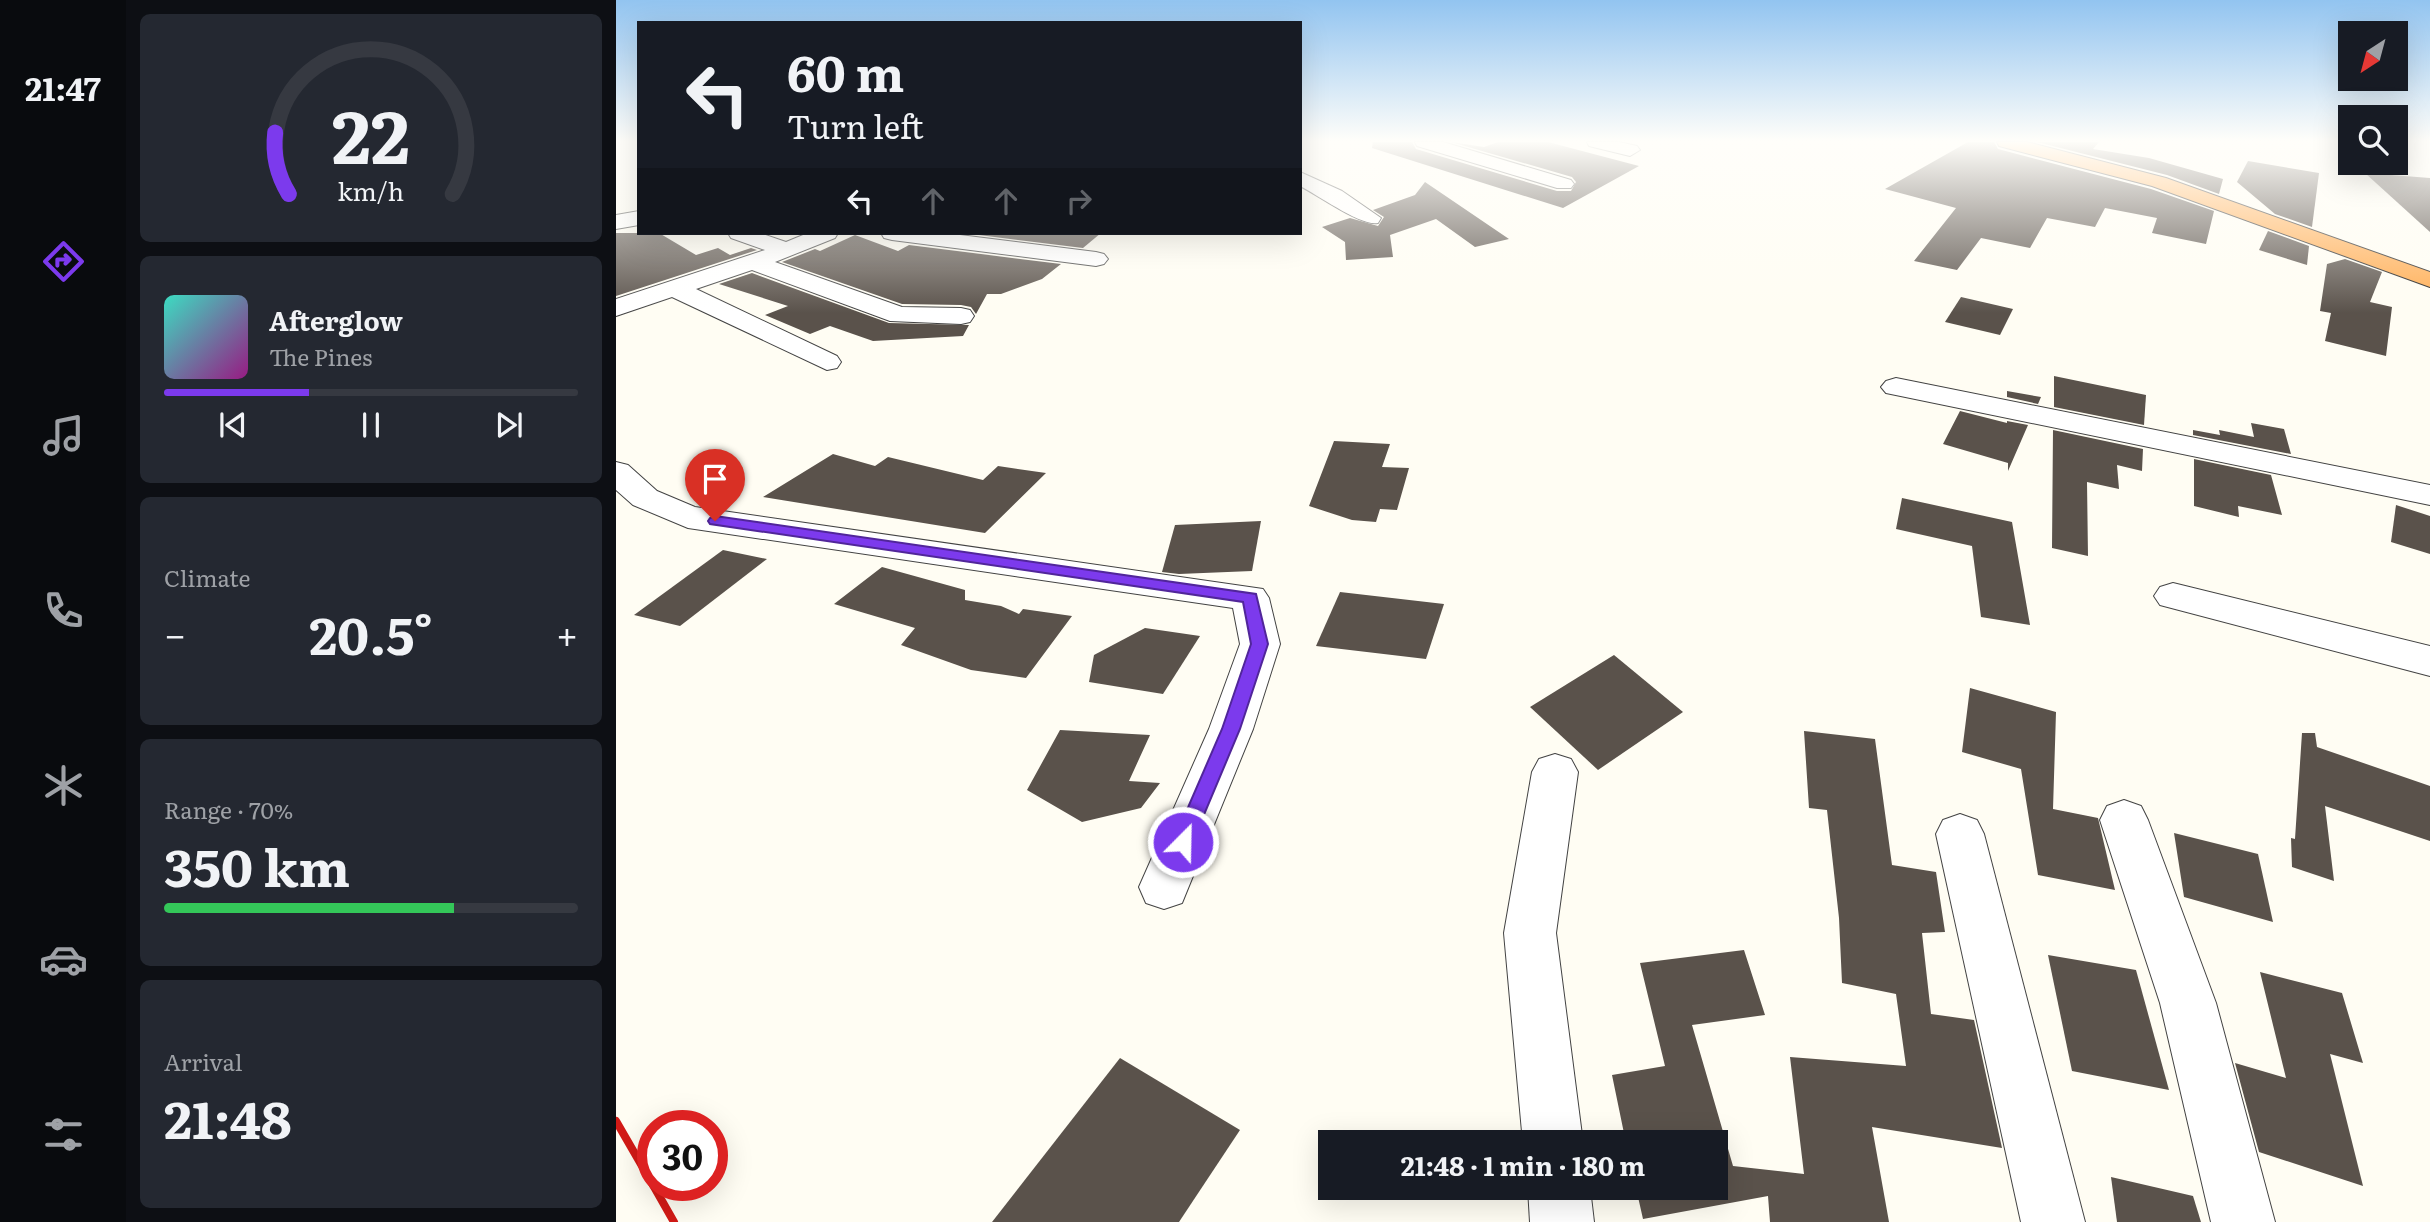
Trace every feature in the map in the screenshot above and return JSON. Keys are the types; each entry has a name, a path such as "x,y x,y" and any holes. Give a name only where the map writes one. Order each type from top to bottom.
{"highway":[{"path":"2206,199 2430,280"},
{"path":"2224,199 2430,274"}],"street":[{"path":"1341,199 1370,218"},
{"path":"616,222 637,218"},
{"path":"745,235 787,250"},
{"path":"616,308 787,250 822,235"},
{"path":"908,235 1097,259"},
{"path":"752,262 899,315 961,316"},
{"path":"675,289 827,362"},
{"path":"1896,387 2430,495"},
{"path":"616,472 645,498 688,517 1250,598 1260,644 1231,729 1164,887"},
{"path":"2174,596 2430,661"},
{"path":"1552,1130 1530,933 1555,772"},
{"path":"2124,820 2189,1003 2243,1222"},
{"path":"1960,834 2053,1222"},
{"path":"1560,1200 1562,1222"}],"building":[{"path":"1404,199 1450,199 1509,239 1475,247 1436,219 1390,235 1393,257 1346,260 1345,242 1322,227 1350,218 1378,226 1384,217 1373,210"},
{"path":"1534,199 1579,199 1563,208"},
{"path":"1922,199 2180,199 2214,211 2206,244 2152,233 2157,218 2105,208 2095,227 2047,218 2030,248 1981,238 1957,270 1914,261 1956,208"},
{"path":"2257,199 2316,199 2312,227 2275,214"},
{"path":"2394,199 2430,199 2430,232"},
{"path":"2268,231 2309,246 2307,265 2259,250"},
{"path":"616,233 662,235 696,255 718,248 730,255 751,248 757,250 616,296"},
{"path":"855,235 898,251 909,245 1061,264 1042,279 1001,294 987,294 976,314 971,307 961,305 902,304 782,262 815,249 820,251"},
{"path":"979,235 1099,235 1083,248"},
{"path":"2345,259 2382,272 2370,302 2392,307 2386,356 2325,341 2331,313 2320,311 2327,264"},
{"path":"752,273 889,323 969,325 963,336 873,341 830,326 810,334 765,315 788,306 719,284"},
{"path":"1961,297 2013,309 2000,335 1945,322"},
{"path":"2054,376 2146,395 2144,425 2054,407"},
{"path":"2007,391 2041,397 2038,404 2007,397"},
{"path":"1960,411 2007,423 2028,425 2008,471 2008,463 1943,444"},
{"path":"2251,423 2284,429 2291,454 2193,435 2193,430 2220,435 2219,430 2254,437"},
{"path":"2053,430 2143,449 2142,471 2117,465 2119,489 2087,482 2088,556 2052,548"},
{"path":"1334,441 1390,444 1382,467 1409,468 1397,510 1380,509 1376,522 1352,520 1309,506"},
{"path":"833,454 875,466 888,457 983,480 998,466 1046,473 985,533 763,497"},
{"path":"2194,459 2271,475 2282,515 2238,506 2239,517 2194,506"},
{"path":"1902,498 2012,522 2030,625 1981,617 1972,546 1896,529"},
{"path":"2396,505 2430,516 2430,554 2391,542"},
{"path":"1261,521 1252,571 1179,574 1162,572 1175,525"},
{"path":"723,550 767,559 680,626 634,615"},
{"path":"882,567 965,590 965,600 1001,606 1019,614 1023,609 1072,616 1026,678 971,670 901,645 915,628 834,604"},
{"path":"1340,592 1444,604 1426,659 1316,646"},
{"path":"1145,628 1200,636 1163,694 1089,682 1094,655"},
{"path":"1614,655 1683,712 1598,770 1530,707"},
{"path":"1970,688 2056,712 2053,809 2098,818 2115,890 2038,875 2021,769 1962,752"},
{"path":"1060,730 1150,735 1129,781 1160,783 1141,808 1082,822 1027,790"},
{"path":"1804,731 1875,739 1892,865 1936,872 1945,932 1922,933 1931,1014 1974,1020 2002,1148 1872,1127 1889,1222 1770,1222 1768,1196 1643,1219 1639,1200 1728,1200 1728,1149 1733,1166 1804,1174 1790,1057 1906,1066 1896,994 1842,983 1839,918 1827,810 1809,808"},
{"path":"2302,733 2315,733 2317,747 2430,786 2430,841 2325,806 2334,881 2292,867 2291,838 2295,839"},
{"path":"2174,833 2258,854 2273,922 2184,897"},
{"path":"1744,950 1765,1015 1692,1025 1723,1130 1623,1130 1612,1075 1665,1066 1640,963"},
{"path":"2048,955 2136,970 2169,1090 2072,1071"},
{"path":"2260,972 2342,993 2363,1063 2330,1054 2363,1186 2259,1152 2235,1063 2286,1078"},
{"path":"1120,1058 1240,1130 1179,1222 992,1222"},
{"path":"2111,1177 2193,1196 2201,1222 2117,1222"}],"railway":[{"path":"616,1121 674,1222"}],"route":[{"path":"715,521 1250,598 1260,644 1231,729 1183,842"}]}
